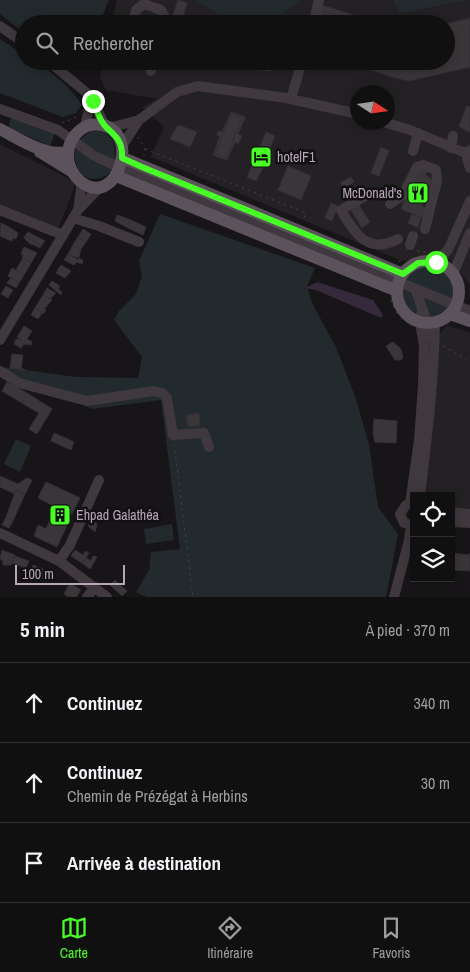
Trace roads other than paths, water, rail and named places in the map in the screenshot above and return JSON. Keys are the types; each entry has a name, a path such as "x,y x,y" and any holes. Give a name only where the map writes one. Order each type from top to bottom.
{"main road":[{"path":"0,129 72,171 82,182 101,186 120,162 116,135 107,128 84,120 70,146 68,162 72,171"},
{"path":"32,146 58,153 70,146"},
{"path":"120,162 396,285"},
{"path":"120,162 396,285"},
{"path":"396,285 418,263 437,257 453,274 458,287 470,299"},
{"path":"396,285 400,308 406,314 424,324 453,309 458,287"},
{"path":"453,309 470,321"}],"street":[{"path":"315,15 319,0"},
{"path":"135,15 136,10 144,4 161,10 164,15"},
{"path":"0,26 15,37"},
{"path":"59,70 87,93 107,128 139,120 177,92 198,86 291,99 350,112"},
{"path":"291,99 299,70"},
{"path":"84,120 89,109 87,93"},
{"path":"0,109 58,130 70,146 120,162 139,120"},
{"path":"395,126 418,133 451,148 469,152 470,168"},
{"path":"413,151 418,133"},
{"path":"451,148 454,136"},
{"path":"390,204 403,195 417,167 422,165 436,170 437,181 425,229"},
{"path":"76,214 82,182"},
{"path":"0,340 76,214 101,186"},
{"path":"369,194 341,210 351,227 361,240 376,245 386,245 398,239"},
{"path":"437,257 448,250 470,201"},
{"path":"0,210 63,235"},
{"path":"76,214 99,226 139,242"},
{"path":"453,274 470,234"},
{"path":"396,285 415,289 453,309 470,311"},
{"path":"415,289 422,310 432,366 430,422 421,492"},
{"path":"413,492 423,385 424,324"},
{"path":"0,371 19,383 87,401 154,391 162,392 166,398 173,436 204,433 209,448"},
{"path":"59,561 70,545 99,480"},
{"path":"410,505 401,510 401,517 404,523 410,525"},
{"path":"455,512 470,514"},
{"path":"455,522 470,523"},
{"path":"0,533 59,561 107,597"},
{"path":"394,597 410,535"},
{"path":"87,597 96,587"}],"place":[{"name":"hotelF1","path":"261,157"},
{"name":"McDonald's","path":"418,193"},
{"name":"Ehpad Galathéa","path":"60,515"}]}
